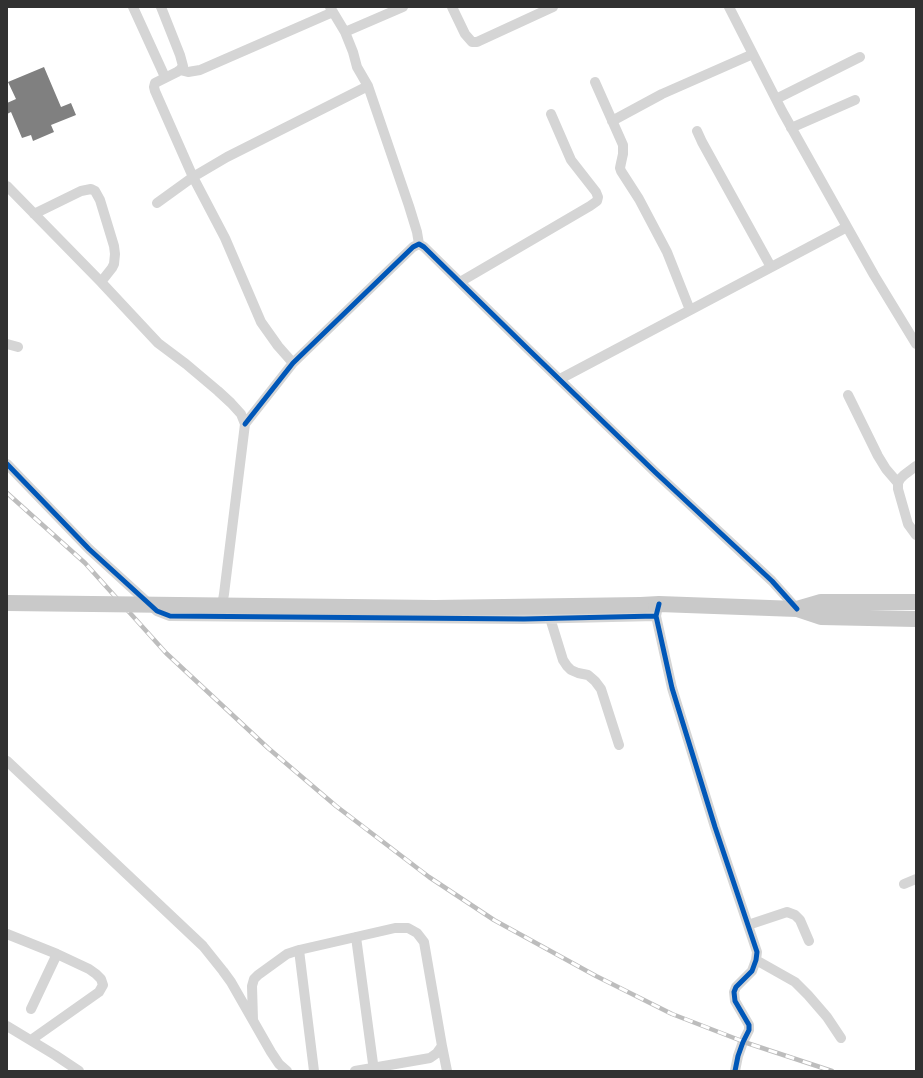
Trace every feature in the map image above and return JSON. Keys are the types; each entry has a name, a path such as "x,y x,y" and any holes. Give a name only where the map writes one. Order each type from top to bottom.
{"main road":[{"path":"7,603 435,608 641,605 658,610 797,609 821,602 916,602"},
{"path":"797,609 821,617 916,619"}],"street":[{"path":"133,7 165,77"},
{"path":"161,7 183,66 180,70 155,83 155,91 193,177 225,238 261,322 278,346 293,363"},
{"path":"345,32 403,7"},
{"path":"452,7 465,34 472,42 477,42 553,7"},
{"path":"729,7 792,128 874,275 916,344"},
{"path":"180,70 188,72 200,70 331,10 345,32 357,67 368,86 409,206 419,244 424,247 655,472 772,581 797,609"},
{"path":"612,121 662,94 753,54"},
{"path":"776,99 860,57"},
{"path":"595,82 623,145 620,168 621,171 639,199 667,252 690,310"},
{"path":"157,203 193,177 227,157 368,86"},
{"path":"792,128 855,100"},
{"path":"460,282 597,201 598,197 596,192 571,160 551,114"},
{"path":"697,131 771,267"},
{"path":"7,186 101,282 158,343 186,364 231,403 241,414 245,424 220,617"},
{"path":"34,214 81,191 91,189 95,191 100,200 115,254 112,268 101,282"},
{"path":"560,379 847,227"},
{"path":"245,424 293,363 413,247 419,244"},
{"path":"7,344 18,347"},
{"path":"848,395 878,456 886,469 898,483"},
{"path":"7,464 88,549 157,611 170,616 516,619 658,610 672,688 715,827 757,952 752,970 736,987 734,992 734,1001 749,1024 749,1030 738,1056 735,1071"},
{"path":"916,466 904,475 898,483 898,489 908,524 916,535"},
{"path":"550,618 566,666 578,673 588,675 595,681 600,689 619,746"},
{"path":"7,761 203,946 223,970 241,998 270,1052 279,1064 287,1071"},
{"path":"904,884 916,879"},
{"path":"748,925 787,912 795,915 800,920 809,940"},
{"path":"253,1020 252,986 254,979 287,954 396,928 408,928 417,933 424,942 447,1071"},
{"path":"7,934 57,954 89,969 101,979 103,985 99,992 31,1040"},
{"path":"356,937 374,1070"},
{"path":"299,950 314,1071"},
{"path":"31,1009 57,954"},
{"path":"756,960 795,982 827,1017 841,1038"},
{"path":"7,1026 55,1055 78,1071"},
{"path":"355,1071 374,1070 430,1058 437,1053 442,1046"}],"building":[{"path":"44,67 61,107 71,103 76,115 51,125 54,132 33,141 31,135 22,138 11,112 7,114 7,103 16,99 8,82"}],"railway":[{"path":"7,493 85,563 166,653 268,748 336,806 429,877 494,920 596,976 672,1014 747,1043 832,1071"}],"cycle path":[{"path":"245,424 293,363 413,247 419,244 424,247 655,472 772,581 797,609"},
{"path":"7,464 89,549 157,611 170,616 524,619 656,616"},
{"path":"659,604 656,616 672,688 715,827 757,952 752,971 736,987 734,992 735,1001 749,1025 749,1030 738,1056 735,1071"}]}
